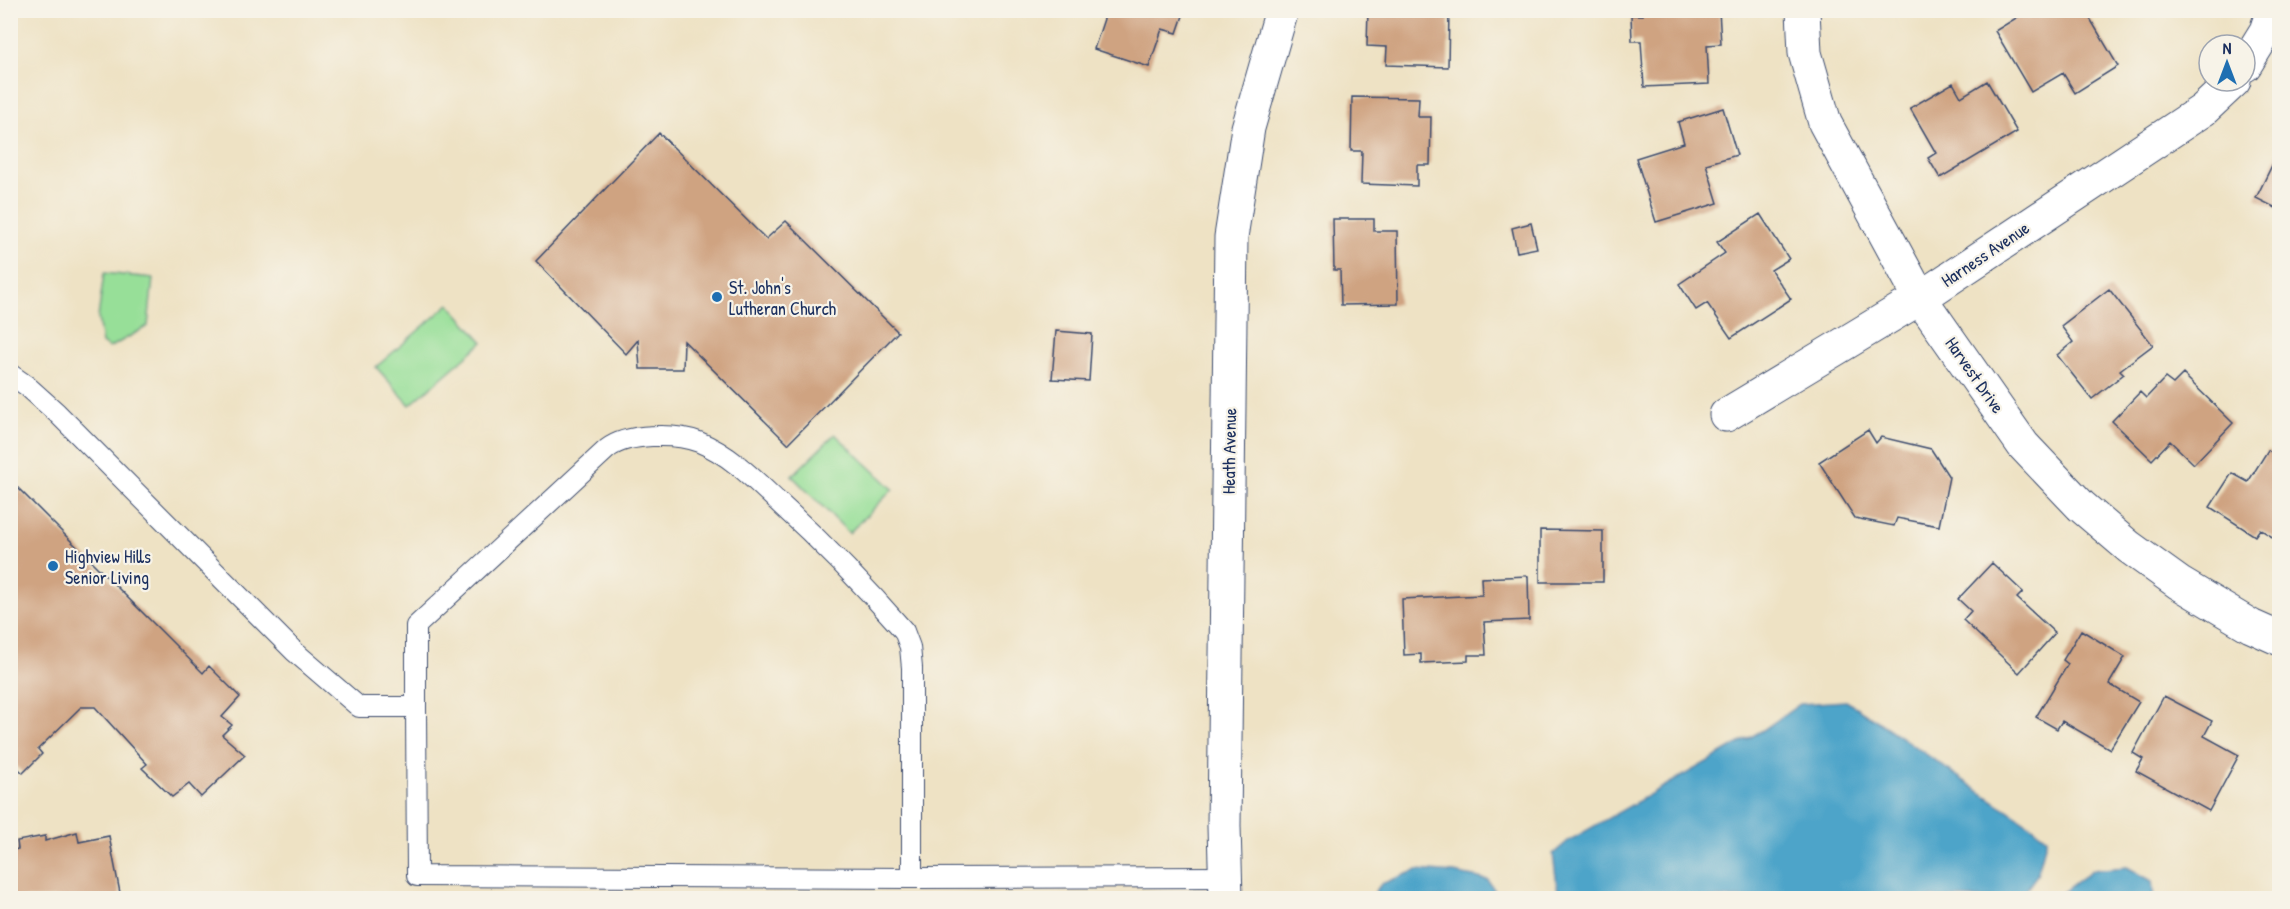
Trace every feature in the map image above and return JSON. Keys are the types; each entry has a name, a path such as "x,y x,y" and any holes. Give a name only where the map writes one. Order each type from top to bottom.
{"street":[{"name":"Heath Avenue","path":"1225,887 1231,237 1248,128 1282,10"},
{"name":"Harvest Drive","path":"1803,10 1805,53 1825,123 1920,298 2023,445 2081,506 2129,547 2179,583 2251,626 2280,639"},
{"path":"2257,49 2273,27"},
{"name":"Harness Avenue","path":"1726,415 1920,298 2203,110 2221,93"}],"lane":[{"path":"10,374 57,413 296,652 359,707 416,707"},
{"path":"912,878 912,668 910,647 904,631 810,530 736,464 699,442 679,438 636,437 616,441 590,462 416,626 417,876 912,878 1225,887"}],"green space":[{"path":"104,273 153,278 148,326 109,348 102,343 98,318"},
{"path":"449,304 483,342 410,405 376,367"},
{"path":"835,434 893,489 849,533 792,476"}],"water":[{"path":"1846,701 2047,838 2037,875 2020,898 1566,898 1558,892 1553,854 1568,841 1763,730 1800,704"},
{"path":"2127,867 2152,881 2154,898 2055,898 2092,870"},
{"path":"1417,870 1454,873 1488,880 1499,898 1371,898 1381,884"}],"building":[{"path":"1107,10 1185,10 1177,33 1162,29 1149,67 1094,49"},
{"path":"1368,10 1449,10 1448,67 1386,65 1387,47 1367,46"},
{"path":"1643,10 1719,10 1721,44 1707,45 1709,84 1644,87 1641,41 1632,41 1631,15 1643,15"},
{"path":"2029,10 2085,10 2118,66 2075,93 2063,73 2031,92 1995,31"},
{"path":"1987,81 2017,132 1940,178 1928,158 1936,153 1910,108 1953,83 1961,97"},
{"path":"1352,97 1419,98 1418,117 1431,117 1430,165 1417,165 1417,186 1361,184 1362,151 1351,151"},
{"path":"1723,108 1737,155 1706,164 1718,203 1656,222 1636,158 1684,143 1678,122"},
{"name":"St. John's Lutheran Church","path":"659,133 766,239 786,221 898,332 788,444 684,341 683,369 640,369 638,340 626,354 536,261"},
{"path":"2280,149 2280,210 2256,198"},
{"path":"1760,214 1789,259 1771,270 1791,299 1731,338 1707,303 1696,310 1679,284 1725,253 1717,242"},
{"path":"1333,219 1374,219 1374,231 1397,231 1398,304 1341,305 1340,270 1334,270"},
{"path":"1531,223 1537,248 1517,252 1512,228"},
{"path":"2109,289 2153,345 2120,370 2124,374 2092,399 2057,355 2073,342 2061,326"},
{"path":"1056,331 1092,334 1089,381 1052,379"},
{"path":"2183,374 2233,423 2194,464 2170,441 2152,460 2112,421 2140,392 2146,398 2165,378 2173,384"},
{"path":"1868,430 1876,443 1881,437 1931,449 1949,477 1939,526 1897,518 1894,526 1855,518 1819,462"},
{"path":"2268,450 2280,458 2280,542 2260,529 2255,536 2210,507 2232,473 2248,482"},
{"name":"Highview Hills Senior Living","path":"10,480 203,673 209,666 240,697 222,717 232,725 222,735 245,755 201,797 189,784 172,797 142,768 147,764 95,707 81,707 38,749 42,754 23,773 10,761"},
{"path":"1540,530 1603,531 1603,582 1540,582"},
{"path":"1992,563 2023,592 2017,598 2055,633 2019,673 1963,620 1971,611 1958,599"},
{"path":"1528,576 1529,620 1484,622 1486,655 1468,655 1468,661 1421,663 1421,654 1404,655 1402,599 1482,595 1481,578"},
{"path":"2081,630 2125,657 2109,684 2139,702 2110,749 2062,721 2057,729 2036,717 2068,664 2063,660"},
{"path":"2164,696 2212,721 2204,736 2239,755 2209,811 2136,771 2143,759 2133,753"},
{"path":"77,832 79,842 109,836 121,898 10,898 10,851 18,849 17,841 45,836 45,841"}],"place":[{"name":"St. John's Lutheran Church","path":"717,297"},
{"name":"Highview Hills Senior Living","path":"53,566"}]}
